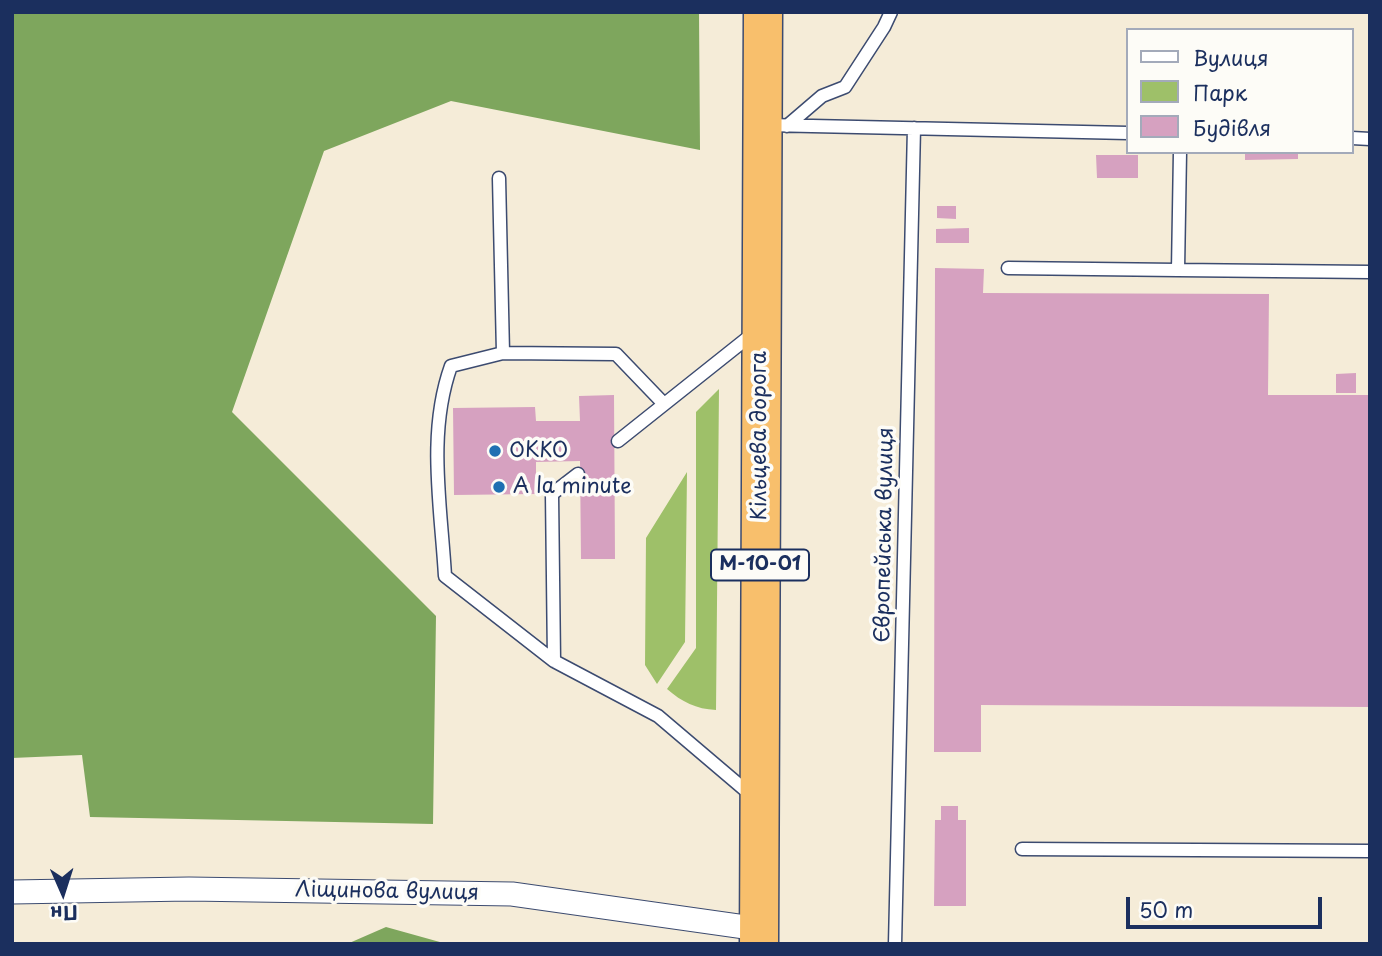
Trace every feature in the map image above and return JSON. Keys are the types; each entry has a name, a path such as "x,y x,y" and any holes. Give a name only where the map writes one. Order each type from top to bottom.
{"highway":[{"name":"Кільцева дорога","path":"759,937 760,328 775,125 763,12"}],"street":[{"name":"Ліщинова вулиця","path":"12,892 189,889 512,894 759,937"}],"lane":[{"path":"775,125 822,96 845,87 891,12"},
{"path":"775,125 1126,133"},
{"name":"Європейська вулиця","path":"895,944 914,128"},
{"path":"1178,270 1180,154"},
{"path":"499,178 503,353"},
{"path":"1008,268 1370,272"},
{"path":"618,441 760,328"},
{"path":"664,404 616,354 503,353 451,366 442,391 436,434 445,576 554,661 658,716 760,802"},
{"path":"554,661 552,494 578,474"},
{"path":"1022,849 1370,851"}],"green space":[{"path":"12,12 699,12 700,150 451,101 324,151 232,412 436,616 433,824 90,817 82,755 12,758"},
{"path":"719,389 716,710 690,704 667,689 696,648 696,412"},
{"path":"687,472 685,642 657,684 645,665 646,538"},
{"path":"386,927 447,944 347,944"}],"building":[{"path":"1245,154 1298,154 1298,159 1245,160"},
{"path":"1096,155 1138,155 1138,178 1097,178"},
{"path":"937,206 956,206 956,219 937,218"},
{"path":"969,228 969,243 936,243 936,229"},
{"path":"935,268 984,269 983,293 1269,294 1268,395 1370,395 1370,707 981,705 981,752 934,752"},
{"path":"1356,373 1356,393 1336,393 1336,374"},
{"path":"614,395 615,559 581,559 580,461 536,462 536,494 454,495 453,408 535,407 536,421 580,421 579,396"},
{"path":"941,806 958,806 958,820 966,820 966,906 934,906 935,820 941,820"}],"place":[{"name":"ОККО","path":"495,451"},
{"name":"A la minute","path":"499,487"}]}
